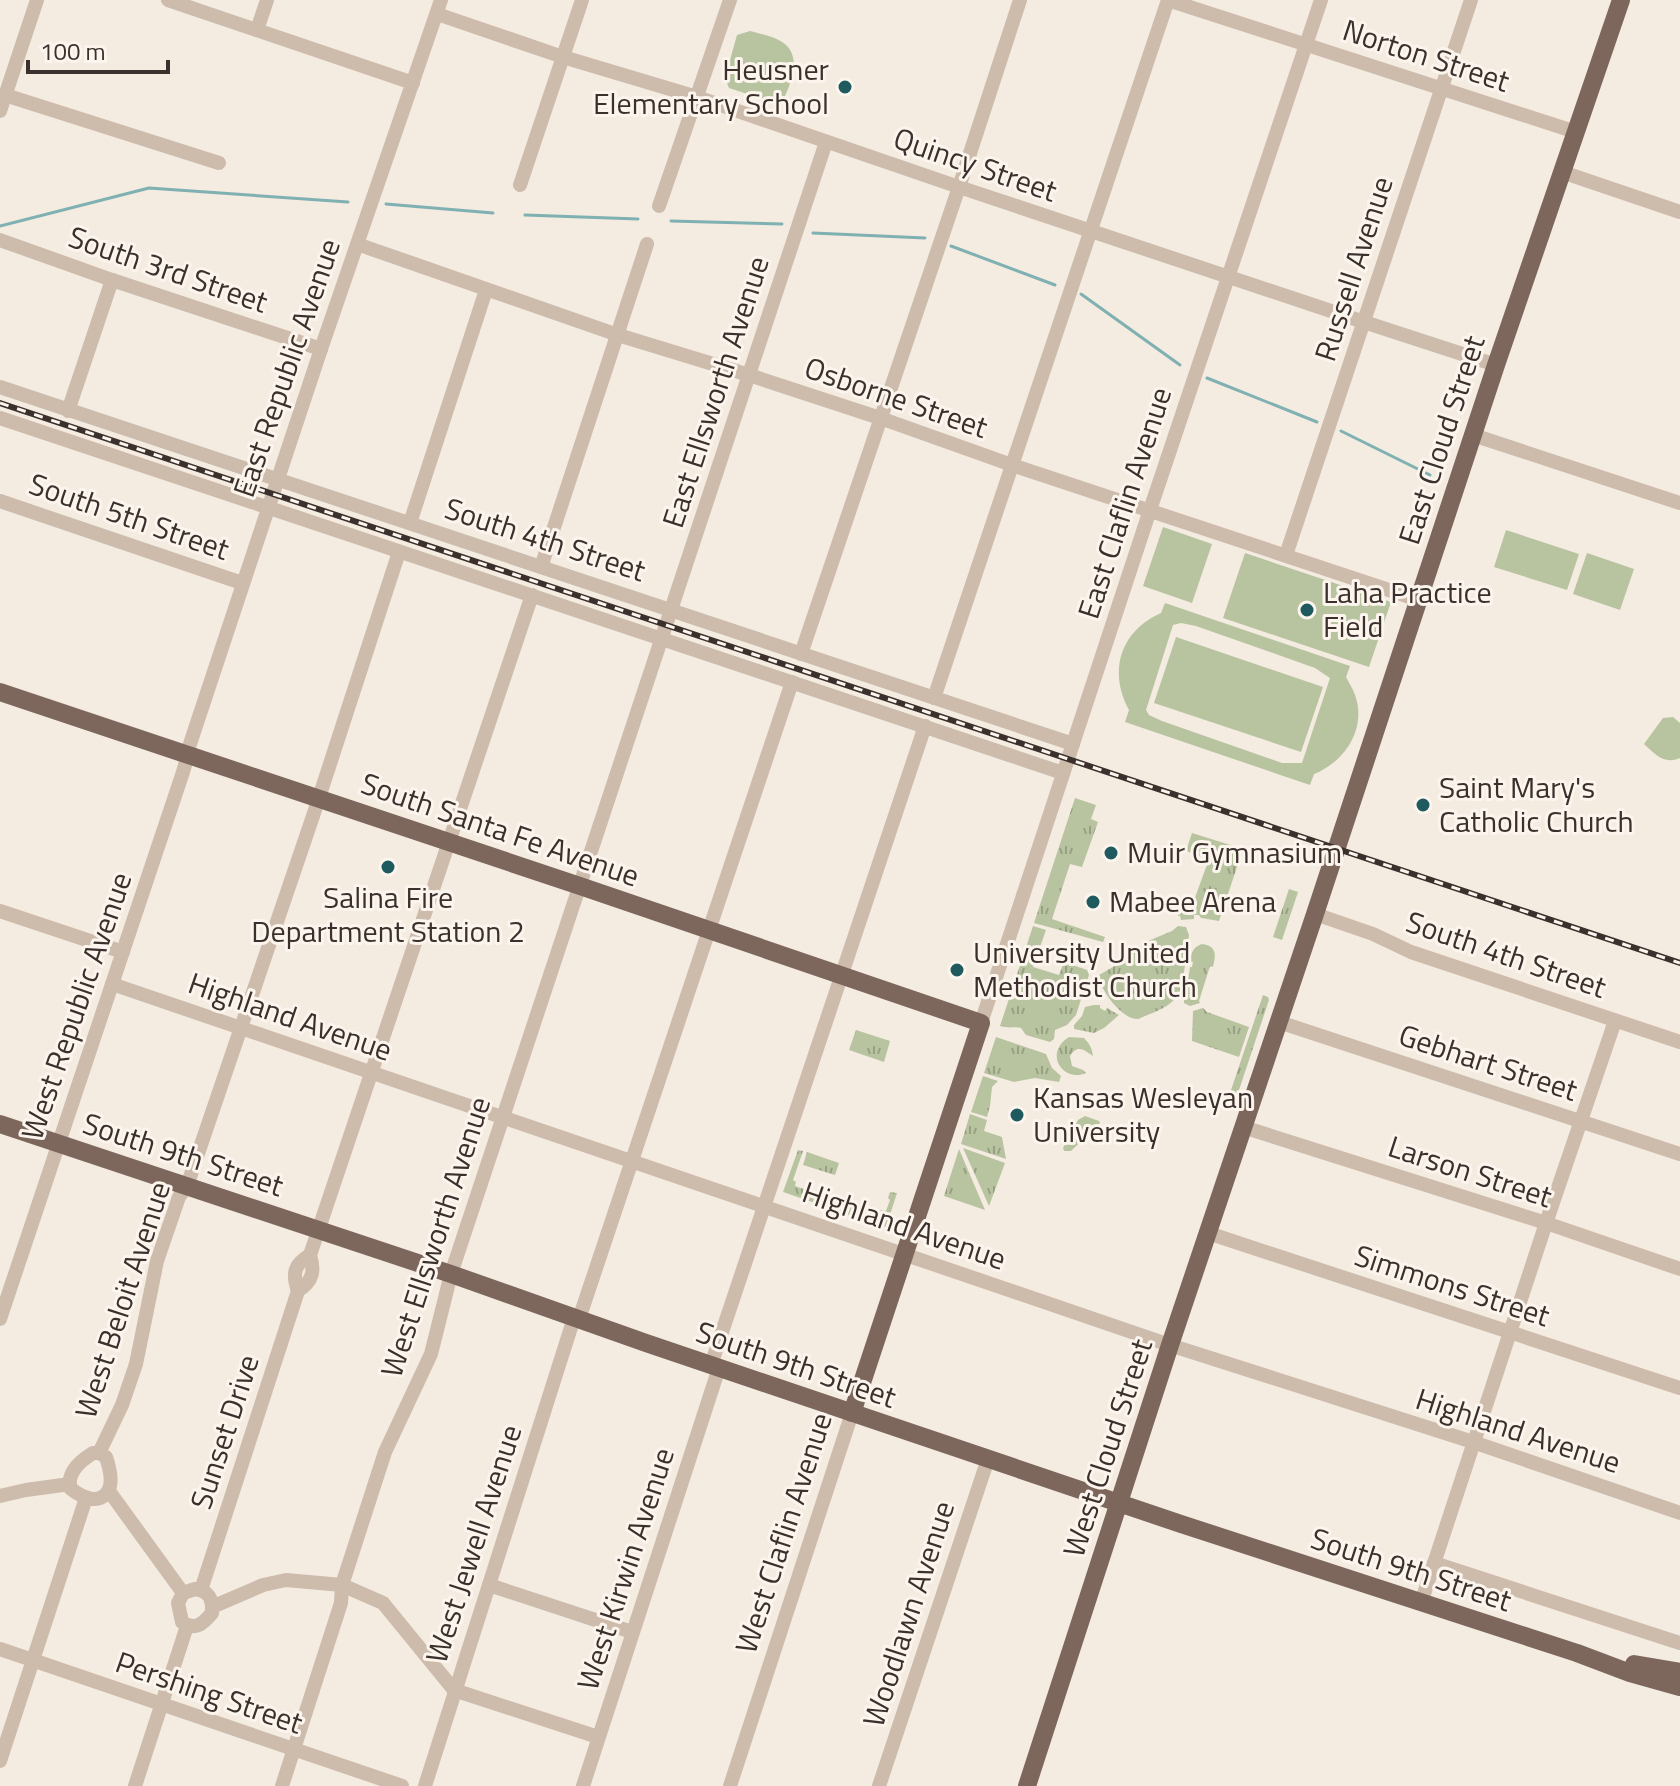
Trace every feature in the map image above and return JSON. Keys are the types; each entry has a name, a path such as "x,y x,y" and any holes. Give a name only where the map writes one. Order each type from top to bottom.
{"main road":[{"name":"East Cloud Street","path":"1243,1127 1496,365 1621,0"},
{"name":"South Santa Fe Avenue","path":"0,692 981,1023"},
{"name":"West Claflin Avenue","path":"852,1413 981,1023"},
{"name":"South 9th Street","path":"0,1124 451,1274 1119,1503 1680,1687"},
{"name":"West Cloud Street","path":"1027,1786 1243,1127"},
{"name":"South 9th Street","path":"1577,1653 1680,1672"}],"street":[{"path":"0,111 37,0"},
{"path":"168,0 413,83"},
{"path":"257,30 267,0"},
{"path":"520,185 582,0"},
{"path":"659,206 730,0"},
{"path":"801,654 1020,0"},
{"path":"934,698 1168,0"},
{"name":"Norton Street","path":"1168,0 1576,132"},
{"name":"East Claflin Avenue","path":"981,1023 1321,0"},
{"name":"Russell Avenue","path":"1286,555 1471,0"},
{"name":"Quincy Street","path":"439,7 563,57 697,97 1496,365"},
{"name":"East Republic Avenue","path":"188,755 277,478 439,7"},
{"path":"5,95 219,163"},
{"name":"East Ellsworth Avenue","path":"580,886 826,142"},
{"path":"1562,172 1680,212"},
{"name":"South 3rd Street","path":"0,240 321,349"},
{"name":"Osborne Street","path":"357,244 618,335 880,418 1419,600"},
{"path":"541,567 647,244"},
{"path":"68,411 112,280"},
{"path":"410,523 486,290"},
{"name":"South 4th Street","path":"0,387 1073,744"},
{"name":"South 4th Street","path":"0,418 1063,773"},
{"path":"1473,435 1679,497"},
{"name":"South 5th Street","path":"0,501 242,583"},
{"name":"West Beloit Avenue","path":"99,1453 122,1405 136,1364 157,1261 179,1197 187,1186 242,1027 399,552"},
{"name":"Sunset Drive","path":"201,1590 298,1291 295,1270 310,1255 532,595"},
{"name":"West Jewell Avenue","path":"425,1786 577,1318 792,682"},
{"name":"West Kirwin Avenue","path":"583,1786 764,1205 925,726"},
{"name":"West Republic Avenue","path":"0,1319 7,1277 58,1143 188,755"},
{"name":"West Ellsworth Avenue","path":"282,1786 341,1603 342,1585 385,1452 431,1354 451,1274 580,886"},
{"path":"0,911 123,952"},
{"name":"South 4th Street","path":"1315,914 1373,934 1411,952 1680,1042"},
{"name":"Highland Avenue","path":"112,984 1170,1345 1473,1442 1680,1513"},
{"path":"1421,1603 1615,1021"},
{"name":"Gebhart Street","path":"1279,1022 1680,1154"},
{"name":"Larson Street","path":"1243,1127 1680,1269"},
{"name":"Simmons Street","path":"1208,1233 1680,1388"},
{"name":"West Claflin Avenue","path":"730,1786 852,1413"},
{"path":"109,1491 97,1499 86,1498 70,1488 71,1473 93,1453 106,1457 110,1473 109,1491 183,1593"},
{"name":"Woodlawn Avenue","path":"879,1786 988,1459"},
{"path":"0,1496 70,1484"},
{"path":"0,1761 86,1498"},
{"path":"1434,1563 1680,1643"},
{"path":"212,1607 263,1585 286,1580 342,1585 383,1603 454,1690 598,1737"},
{"path":"489,1585 632,1632"},
{"path":"201,1590 210,1597 212,1613 199,1626 187,1626 178,1610 179,1598 183,1593 201,1590"},
{"path":"135,1786 187,1626"},
{"name":"Pershing Street","path":"0,1649 402,1786"}],"green space":[{"path":"750,31 778,40 791,52 794,67 781,105 729,88 725,78 737,35"},
{"path":"1163,527 1212,544 1192,603 1143,586"},
{"path":"1506,530 1579,554 1567,590 1494,567"},
{"name":"Laha Practice Field","path":"1245,553 1391,602 1369,667 1223,618"},
{"path":"1587,553 1634,569 1620,610 1573,594"},
{"path":"1165,603 1350,666 1346,677 1355,695 1358,720 1351,742 1344,752 1325,769 1314,774 1310,785 1125,722 1129,710 1119,681 1122,654 1136,630 1161,613","holes":["1173,625 1196,626 1315,668 1330,678 1302,763 1282,763 1149,715 1146,710"]},
{"path":"1176,637 1323,687 1301,752 1154,703"},
{"path":"1673,717 1680,723 1680,758 1669,760 1644,744 1663,718"},
{"path":"1075,798 1096,805 1091,819 1098,822 1082,867 1070,864 1052,919 1105,937 1103,942 1034,923"},
{"path":"1192,833 1243,849 1219,921 1199,915 1194,915 1194,919 1181,920 1177,915 1181,904 1192,906 1209,859 1186,851"},
{"path":"1289,889 1298,892 1282,940 1273,937"},
{"path":"1033,926 1046,930 1033,967 1059,975 1064,962 1087,970 1089,975 1076,1015 1067,1025 1055,1030 1054,1039 1050,1042 1026,1035 1021,1028 1000,1026"},
{"path":"1178,926 1186,927 1189,935 1179,993 1165,1007 1138,1019 1125,1015 1107,995 1099,975 1120,963 1127,945 1135,950 1139,946 1151,950 1155,947 1148,941"},
{"path":"1202,944 1213,949 1214,963 1213,967 1210,966 1200,1003 1190,1006 1184,1003 1184,999 1193,962 1190,958"},
{"path":"1263,995 1269,1000 1233,1108 1226,1105"},
{"path":"1094,1005 1119,1015 1094,1033 1074,1029 1085,1007"},
{"path":"1203,1008 1249,1027 1239,1057 1192,1041 1193,1011"},
{"path":"856,1030 890,1041 884,1062 849,1050"},
{"path":"996,1037 1046,1054 1052,1068 1061,1076 1059,1082 1035,1078 1014,1082 984,1073"},
{"path":"1069,1037 1084,1038 1090,1046 1093,1056 1078,1049 1070,1056 1072,1066 1086,1073 1070,1074 1059,1065 1057,1051"},
{"path":"983,1076 998,1081 992,1087 987,1117 971,1112"},
{"path":"970,1114 987,1120 984,1131 1002,1137 1006,1159 961,1144"},
{"path":"1085,1116 1100,1123 1071,1151 1064,1151 1078,1120"},
{"path":"963,1148 1005,1163 989,1206"},
{"path":"959,1149 985,1210 944,1196"},
{"path":"798,1150 803,1151 793,1180 795,1186 844,1203 841,1212 783,1192"},
{"path":"807,1152 839,1163 835,1175 803,1165"},
{"path":"890,1192 897,1193 886,1227 843,1213 846,1203 879,1214 881,1210 886,1211"}],"waterway":[{"path":"0,226 149,188 348,202"},
{"path":"386,204 493,213"},
{"path":"525,215 638,219"},
{"path":"671,221 782,224"},
{"path":"813,233 925,238"},
{"path":"951,246 1055,285"},
{"path":"1081,294 1180,365"},
{"path":"1207,378 1317,422"},
{"path":"1341,431 1430,475"}],"railway":[{"path":"0,403 1680,963"}],"place":[{"name":"Heusner Elementary School","path":"845,87"},
{"name":"Laha Practice Field","path":"1307,610"},
{"name":"Saint Mary's Catholic Church","path":"1423,805"},
{"name":"Muir Gymnasium","path":"1111,853"},
{"name":"Salina Fire Department Station 2","path":"388,867"},
{"name":"Mabee Arena","path":"1093,902"},
{"name":"University United Methodist Church","path":"957,970"},
{"name":"Kansas Wesleyan University","path":"1017,1115"}]}
